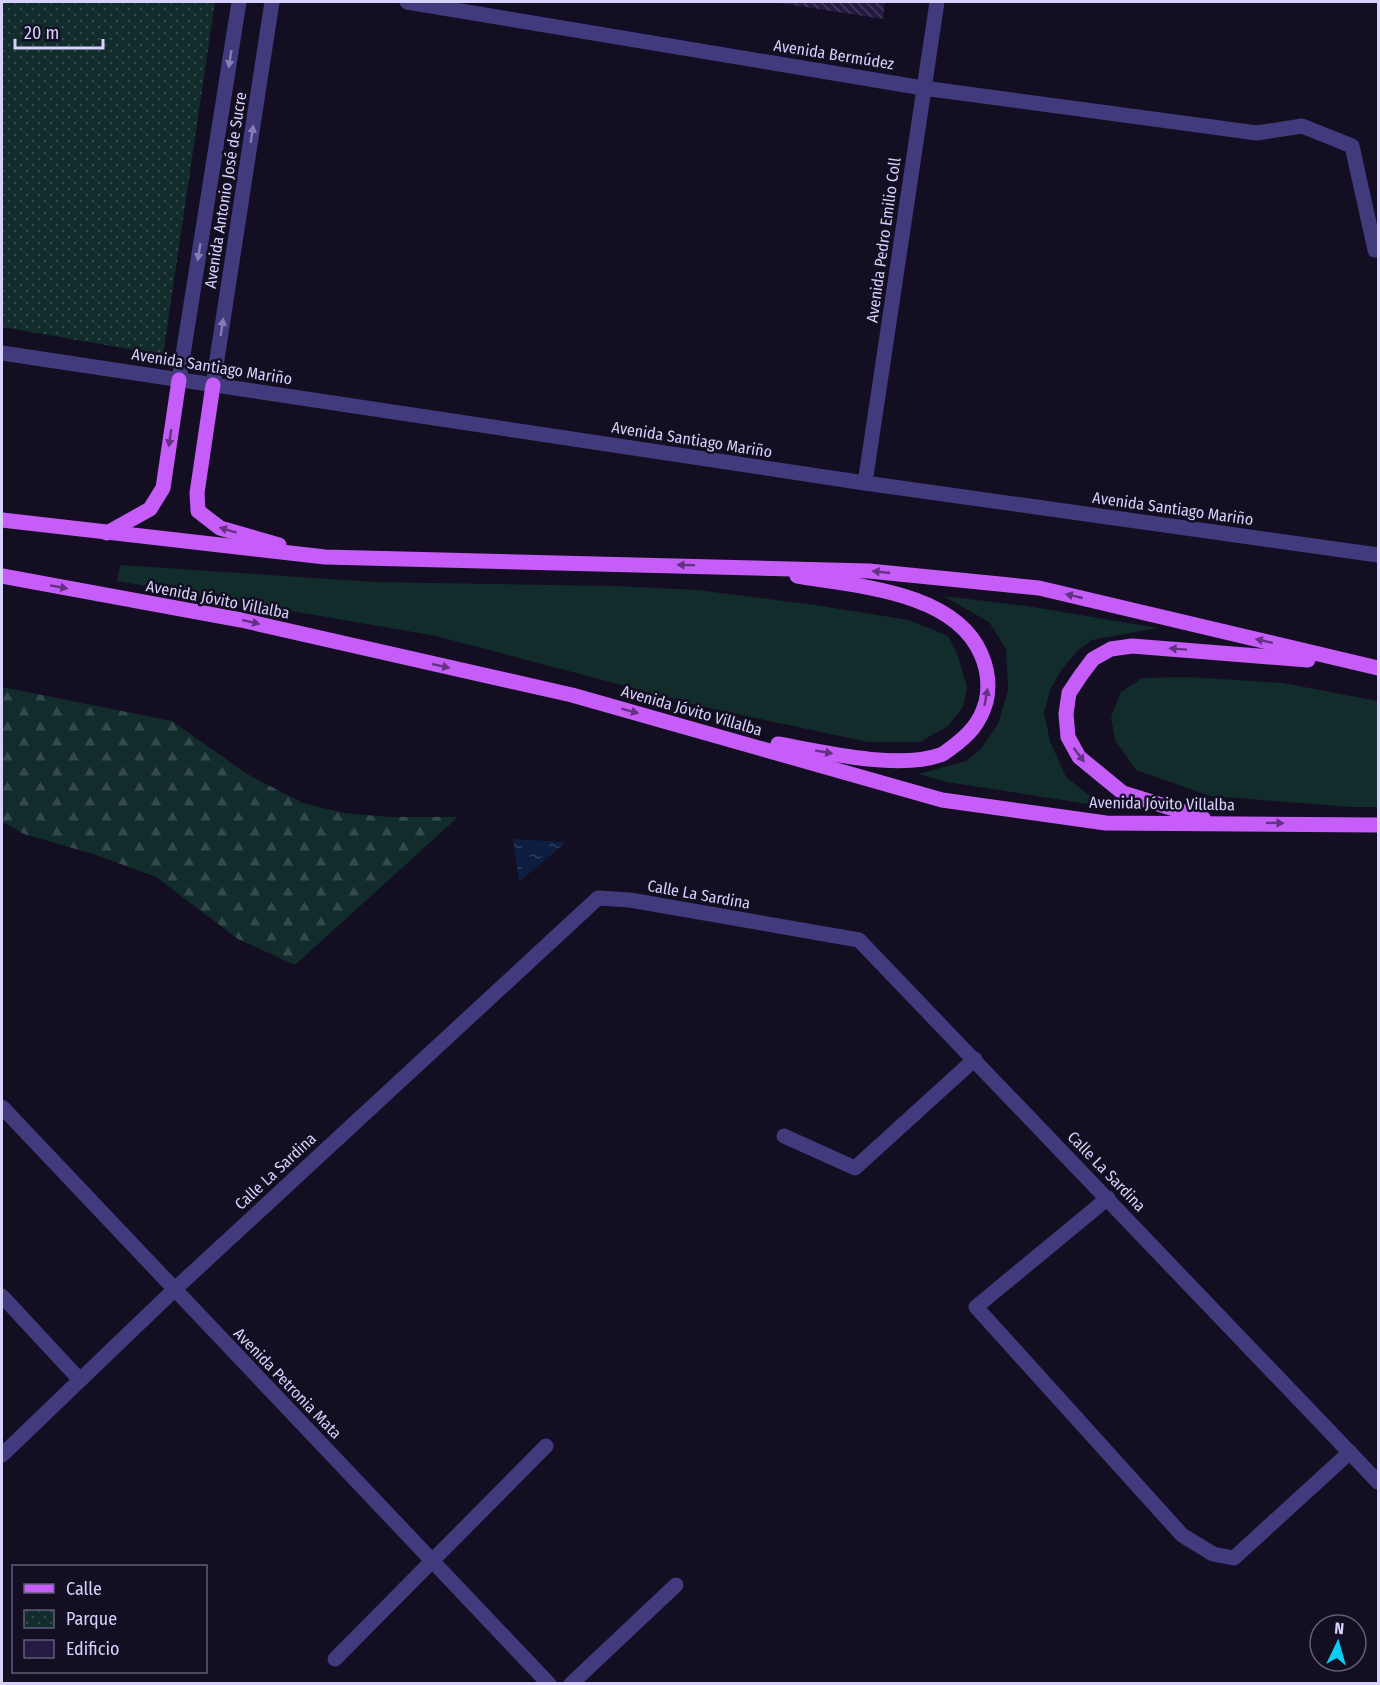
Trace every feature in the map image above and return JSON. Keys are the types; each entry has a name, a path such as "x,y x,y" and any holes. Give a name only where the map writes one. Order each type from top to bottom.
{"main road":[{"path":"107,533 150,509 163,488 179,380"},
{"path":"213,385 196,493 198,511 220,528 325,557"},
{"path":"2,520 325,557 869,571 1039,588 1378,668"},
{"path":"704,732 867,759 907,760 941,755 969,736 982,714 988,692 987,669 978,647 965,629 923,603 896,593 736,566"},
{"name":"Avenida Jóvito Villalba","path":"2,576 242,620 572,695 942,800 1106,823 1217,822 1378,825"},
{"path":"1217,822 1123,793 1078,757 1068,737 1066,714 1070,693 1094,659 1111,649 1132,646 1362,664"}],"street":[{"name":"Avenida Antonio José de Sucre","path":"179,380 239,2"},
{"name":"Avenida Antonio José de Sucre","path":"213,385 272,2"},
{"name":"Avenida Bermúdez","path":"407,2 923,88 1257,133 1302,126 1352,146 1376,250 1378,250"},
{"name":"Avenida Pedro Emilio Coll","path":"866,483 937,2"},
{"name":"Avenida Santiago Mariño","path":"2,353 866,483 1378,555"},
{"name":"Calle La Sardina","path":"2,1455 175,1289 598,898 630,900 859,940 1378,1482"},
{"path":"784,1136 855,1168 975,1059"},
{"name":"Avenida Petronia Mata","path":"2,1107 549,1683"},
{"path":"1108,1198 976,1307 1182,1534 1213,1554 1234,1558 1350,1452"},
{"path":"2,1296 80,1380"},
{"path":"335,1659 546,1446"},
{"path":"571,1683 676,1585"}],"green space":[{"path":"2,2 215,2 163,355 2,327"},
{"path":"120,565 376,582 615,586 698,590 815,605 909,620 948,636 957,653 967,687 963,707 948,726 920,742 868,742 704,707 436,636 117,581"},
{"path":"943,596 1027,606 1158,628 1092,640 1077,651 1062,669 1051,688 1044,712 1050,741 1066,777 1090,796 1113,808 947,782 918,774 966,761 981,749 998,724 1008,690 1006,649 989,622"},
{"path":"1188,677 1283,683 1378,701 1378,807 1210,796 1136,770 1115,740 1111,717 1121,692 1142,678"},
{"path":"2,687 172,721 247,774 303,803 343,813 390,817 458,817 295,965 238,939 156,877 93,854 24,834 2,822"}],"water":[{"path":"513,839 566,842 519,882"}],"building":[{"path":"774,2 885,2 883,19"}]}
